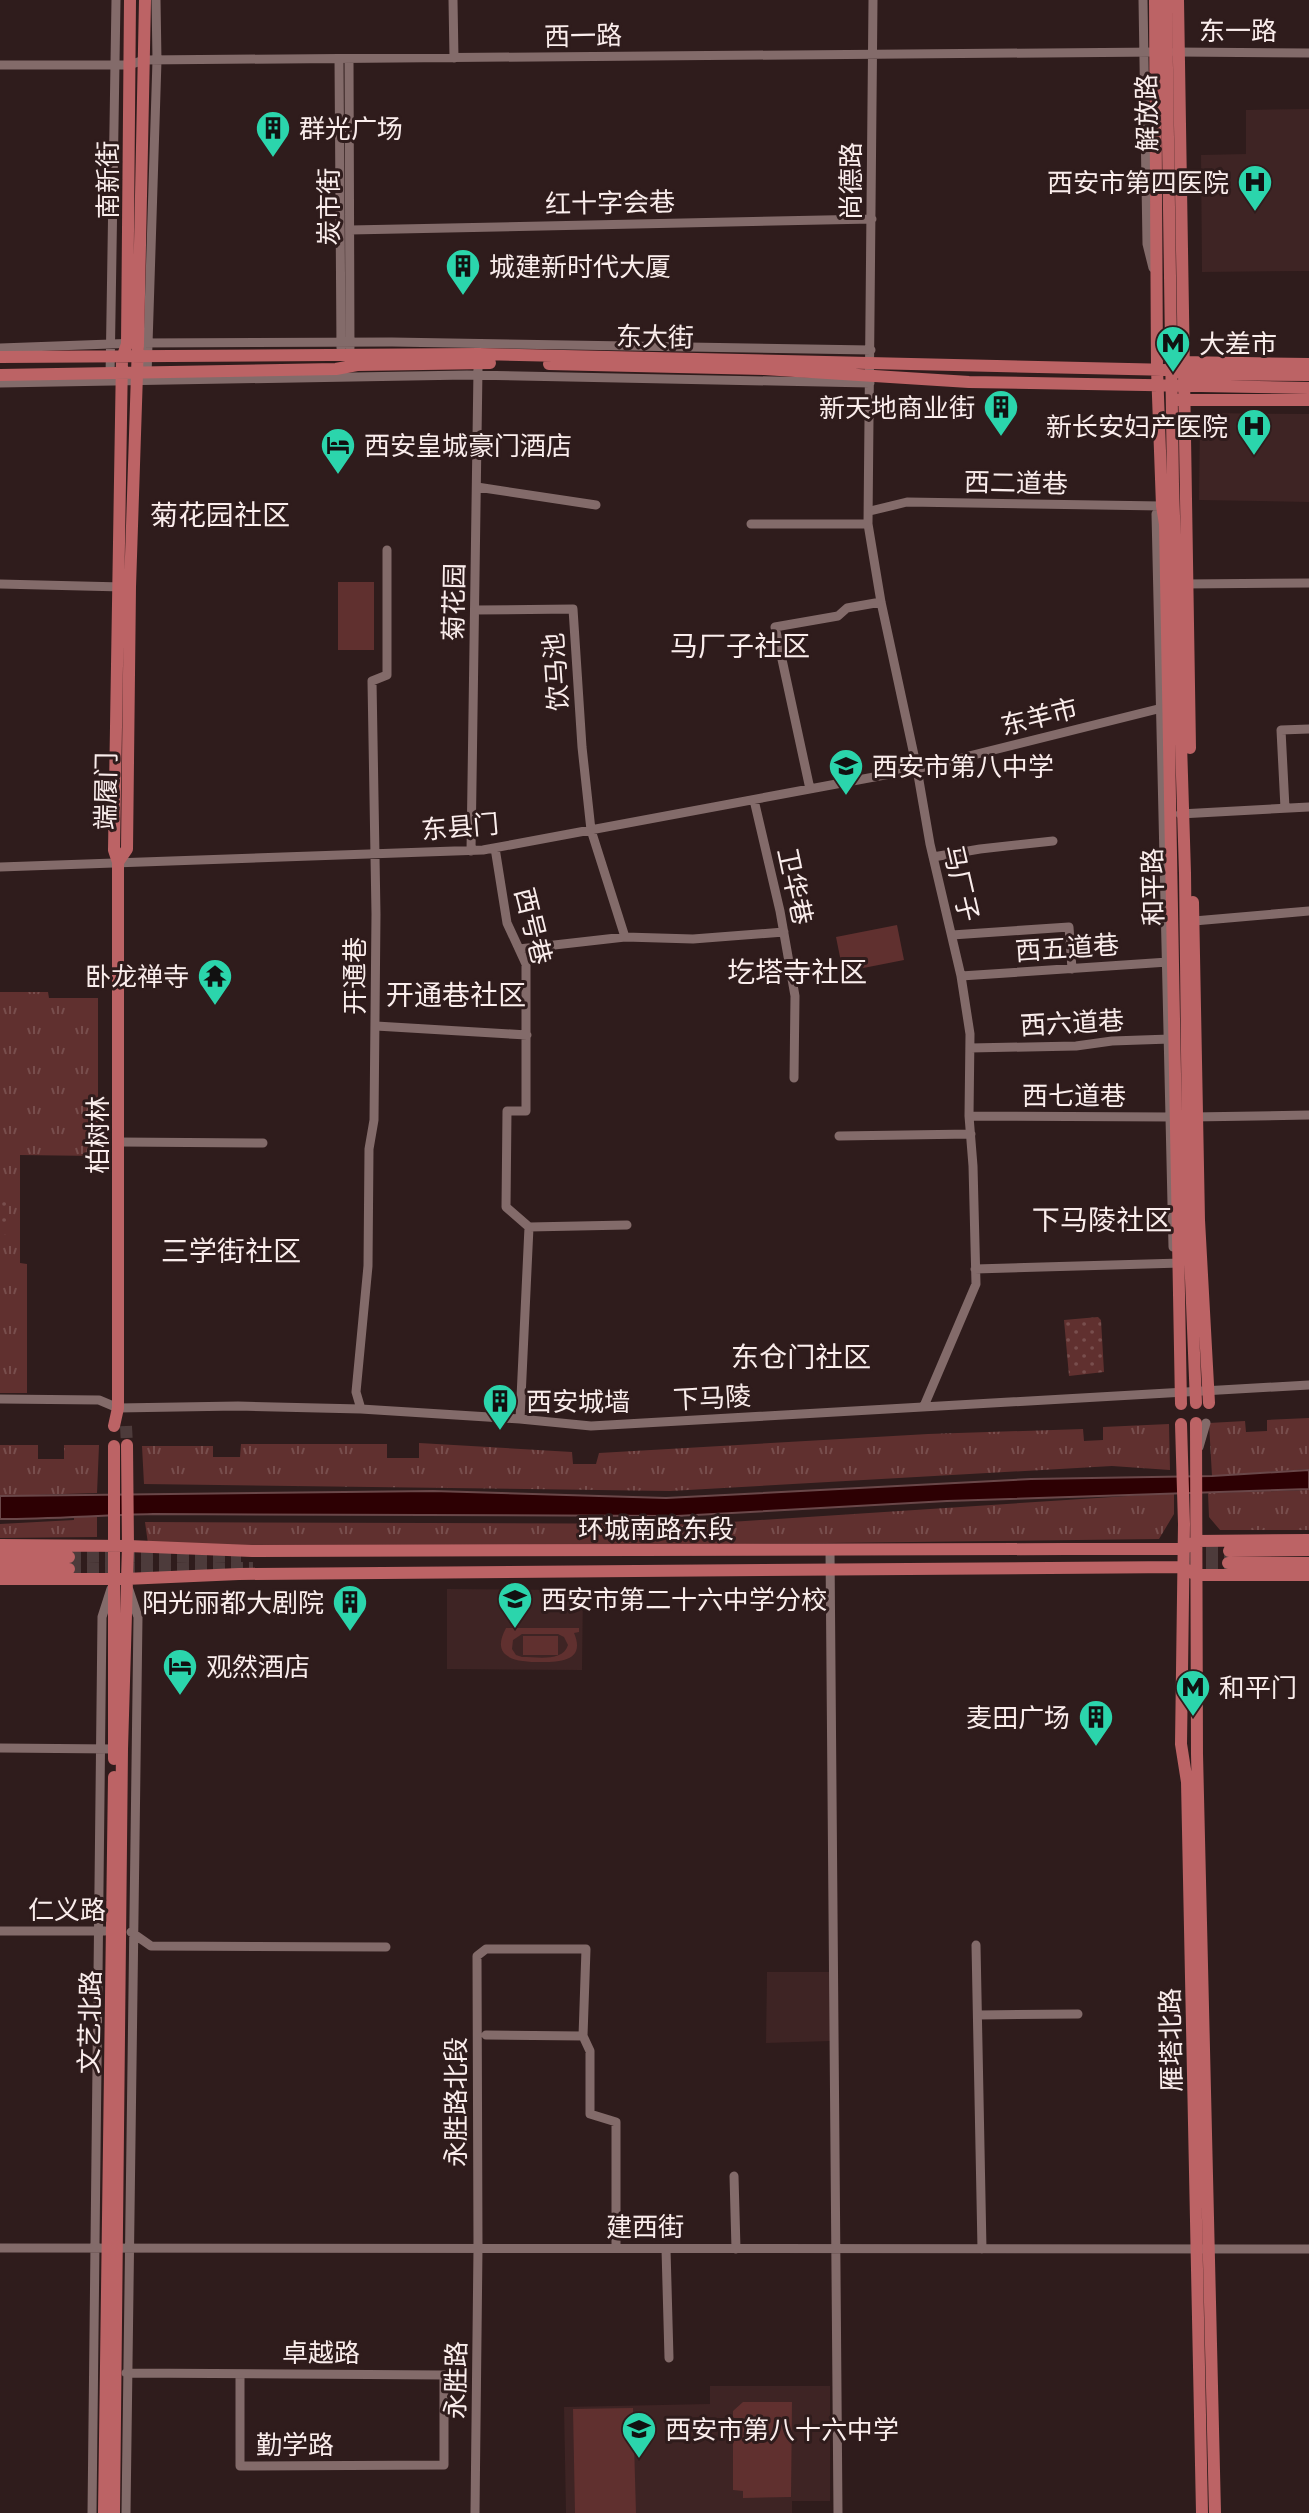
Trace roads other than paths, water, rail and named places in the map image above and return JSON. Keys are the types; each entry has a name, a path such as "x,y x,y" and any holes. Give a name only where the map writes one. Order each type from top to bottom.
{"main road":[{"name":"南新街","path":"130,0 122,65 138,343 142,357"},
{"name":"南新街","path":"138,343 151,60 145,0"},
{"name":"解放路","path":"1155,0 1161,52 1179,380"},
{"name":"解放路","path":"1157,366 1161,52 1166,0"},
{"path":"1161,52 1178,0"},
{"name":"南新街","path":"116,358 138,343"},
{"name":"东大街","path":"0,357 116,358 345,348 479,364"},
{"name":"端履门","path":"125,587 142,357"},
{"name":"端履门","path":"116,358 125,587 127,849 118,862"},
{"name":"东大街","path":"0,375 142,377 336,369 357,365 479,364 870,368 1157,366 1179,380 1309,388"},
{"path":"1159,400 1179,380 1309,364"},
{"name":"和平路","path":"1157,366 1165,524 1166,707 1182,814 1171,962 1172,1039 1183,1117 1202,1397"},
{"name":"东大街","path":"870,368 969,382 1158,387 1179,380 1309,375"},
{"path":"1179,380 1309,400"},
{"name":"和平路","path":"1179,380 1183,1117 1178,1263 1181,1277 1181,1398"},
{"path":"1182,814 1194,921 1183,1117"},
{"name":"柏树林","path":"118,862 120,1426"},
{"path":"1188,1458 1201,1423"},
{"path":"1181,1424 1188,1458 1190,1524 1182,1567 1196,1575 1309,1575"},
{"name":"文艺北路","path":"114,2513 117,2373 112,2248 120,1445"},
{"name":"雁塔北路","path":"1190,1524 1196,1541 1203,2248 1202,2513"},
{"path":"1184,1549 1196,1541 1309,1540"},
{"name":"环城南路东段","path":"0,1545 252,1551 1184,1549"},
{"path":"1309,1550 1228,1557 1309,1563"},
{"path":"0,1557 69,1563 0,1569"},
{"name":"雁塔北路","path":"1182,1567 1181,1744 1187,1782 1215,2513"},
{"name":"环城南路东段","path":"0,1579 120,1579 239,1574 1182,1567"},
{"name":"文艺北路","path":"116,1931 107,1749 120,1579"},
{"name":"文艺北路","path":"104,2513 117,2373"}],"street":[{"path":"116,0 122,65 110,344 116,358"},
{"path":"151,60 156,0"},
{"path":"453,0 454,58"},
{"name":"尚德路","path":"870,368 873,0"},
{"path":"1143,0 1161,52"},
{"name":"西一路","path":"0,65 122,65 151,60 1161,52"},
{"name":"东一路","path":"1161,52 1309,53"},
{"name":"炭市街","path":"344,59 350,230 345,348"},
{"name":"炭市街","path":"344,59 345,348"},
{"name":"红十字会巷","path":"350,230 872,219"},
{"path":"0,348 138,343 870,368"},
{"path":"479,364 870,368"},
{"name":"菊花园","path":"471,851 479,364"},
{"name":"马厂子","path":"870,368 868,524 933,857 961,976 970,1048 969,1116 976,1284 924,1406"},
{"path":"0,383 116,377"},
{"path":"477,487 596,505"},
{"name":"西二道巷","path":"870,511 907,502 1162,506"},
{"path":"751,524 868,524"},
{"name":"开通巷","path":"361,1409 356,1392 368,1266 369,1149 374,1120 376,1026 372,681 387,675 387,550"},
{"path":"1182,584 1309,583"},
{"path":"0,584 125,587"},
{"path":"810,789 775,627 838,616 847,608 881,602"},
{"name":"饮马池","path":"475,610 573,609 591,830"},
{"path":"1166,707 1171,962"},
{"name":"东羊市","path":"917,769 1166,707"},
{"path":"1285,808 1281,730 1309,729"},
{"name":"东县门","path":"0,867 471,851 917,769"},
{"name":"卫华巷","path":"754,800 795,996 794,1078"},
{"path":"1182,814 1309,807"},
{"path":"591,830 625,937"},
{"path":"933,857 1053,841"},
{"name":"西号巷","path":"495,848 507,923 526,964 526,1111 507,1111 506,1207 529,1227"},
{"path":"1194,921 1309,911"},
{"path":"952,935 1069,927 1072,969"},
{"path":"519,949 625,937 693,939 784,932"},
{"name":"西五道巷","path":"961,976 1171,962"},
{"path":"376,1026 527,1035"},
{"name":"西六道巷","path":"970,1048 1076,1046 1172,1039"},
{"name":"西七道巷","path":"969,1116 1309,1115"},
{"path":"839,1136 971,1134"},
{"path":"119,1142 263,1143"},
{"path":"520,1419 529,1227 627,1225"},
{"path":"975,1269 1178,1263"},
{"name":"下马陵","path":"0,1399 99,1400 118,1408 238,1406 361,1409 591,1426 924,1406 1202,1397 1309,1385"},
{"path":"830,1550 838,2513"},
{"path":"0,1748 107,1749"},
{"name":"仁义路","path":"0,1931 116,1931"},
{"path":"92,2513 112,2248 116,1931 151,1946 386,1947"},
{"path":"976,1945 982,2249"},
{"name":"永胜路北段","path":"478,2248 477,1956 486,1949 586,1949 583,2036"},
{"path":"978,2015 1078,2014"},
{"path":"486,2035 583,2036 590,2051 590,2114 616,2122 616,2248"},
{"path":"734,2176 736,2249"},
{"name":"建西街","path":"0,2248 1309,2249"},
{"name":"永胜路","path":"475,2513 478,2248"},
{"path":"666,2249 669,2358"},
{"path":"117,2373 126,2513"},
{"name":"卓越路","path":"117,2373 444,2375 444,2465"},
{"name":"勤学路","path":"240,2374 240,2466 444,2465"}],"tunnel":[{"path":"126,1426 127,1445"},
{"path":"1188,1551 1229,1551"},
{"path":"69,1557 241,1556"},
{"path":"1188,1563 1228,1563"},
{"path":"69,1569 253,1568"}],"place":[{"name":"群光广场","path":"273,159"},
{"name":"西安市第四医院","path":"1255,213"},
{"name":"城建新时代大厦","path":"463,297"},
{"name":"大差市","path":"1173,374"},
{"name":"新天地商业街","path":"1001,438"},
{"name":"新长安妇产医院","path":"1254,457"},
{"name":"西安皇城豪门酒店","path":"338,476"},
{"name":"西安市第八中学","path":"846,797"},
{"name":"卧龙禅寺","path":"215,1007"},
{"name":"西安城墙","path":"500,1432"},
{"name":"西安市第二十六中学分校","path":"515,1630"},
{"name":"阳光丽都大剧院","path":"350,1633"},
{"name":"观然酒店","path":"180,1697"},
{"name":"和平门","path":"1193,1718"},
{"name":"麦田广场","path":"1096,1748"},
{"name":"西安市第八十六中学","path":"639,2460"}],"district":[{"name":"菊花园社区","path":"220,514"},
{"name":"马厂子社区","path":"740,645"},
{"name":"圪塔寺社区","path":"797,971"},
{"name":"开通巷社区","path":"456,994"},
{"name":"下马陵社区","path":"1102,1219"},
{"name":"三学街社区","path":"231,1250"},
{"name":"东仓门社区","path":"801,1356"}]}
